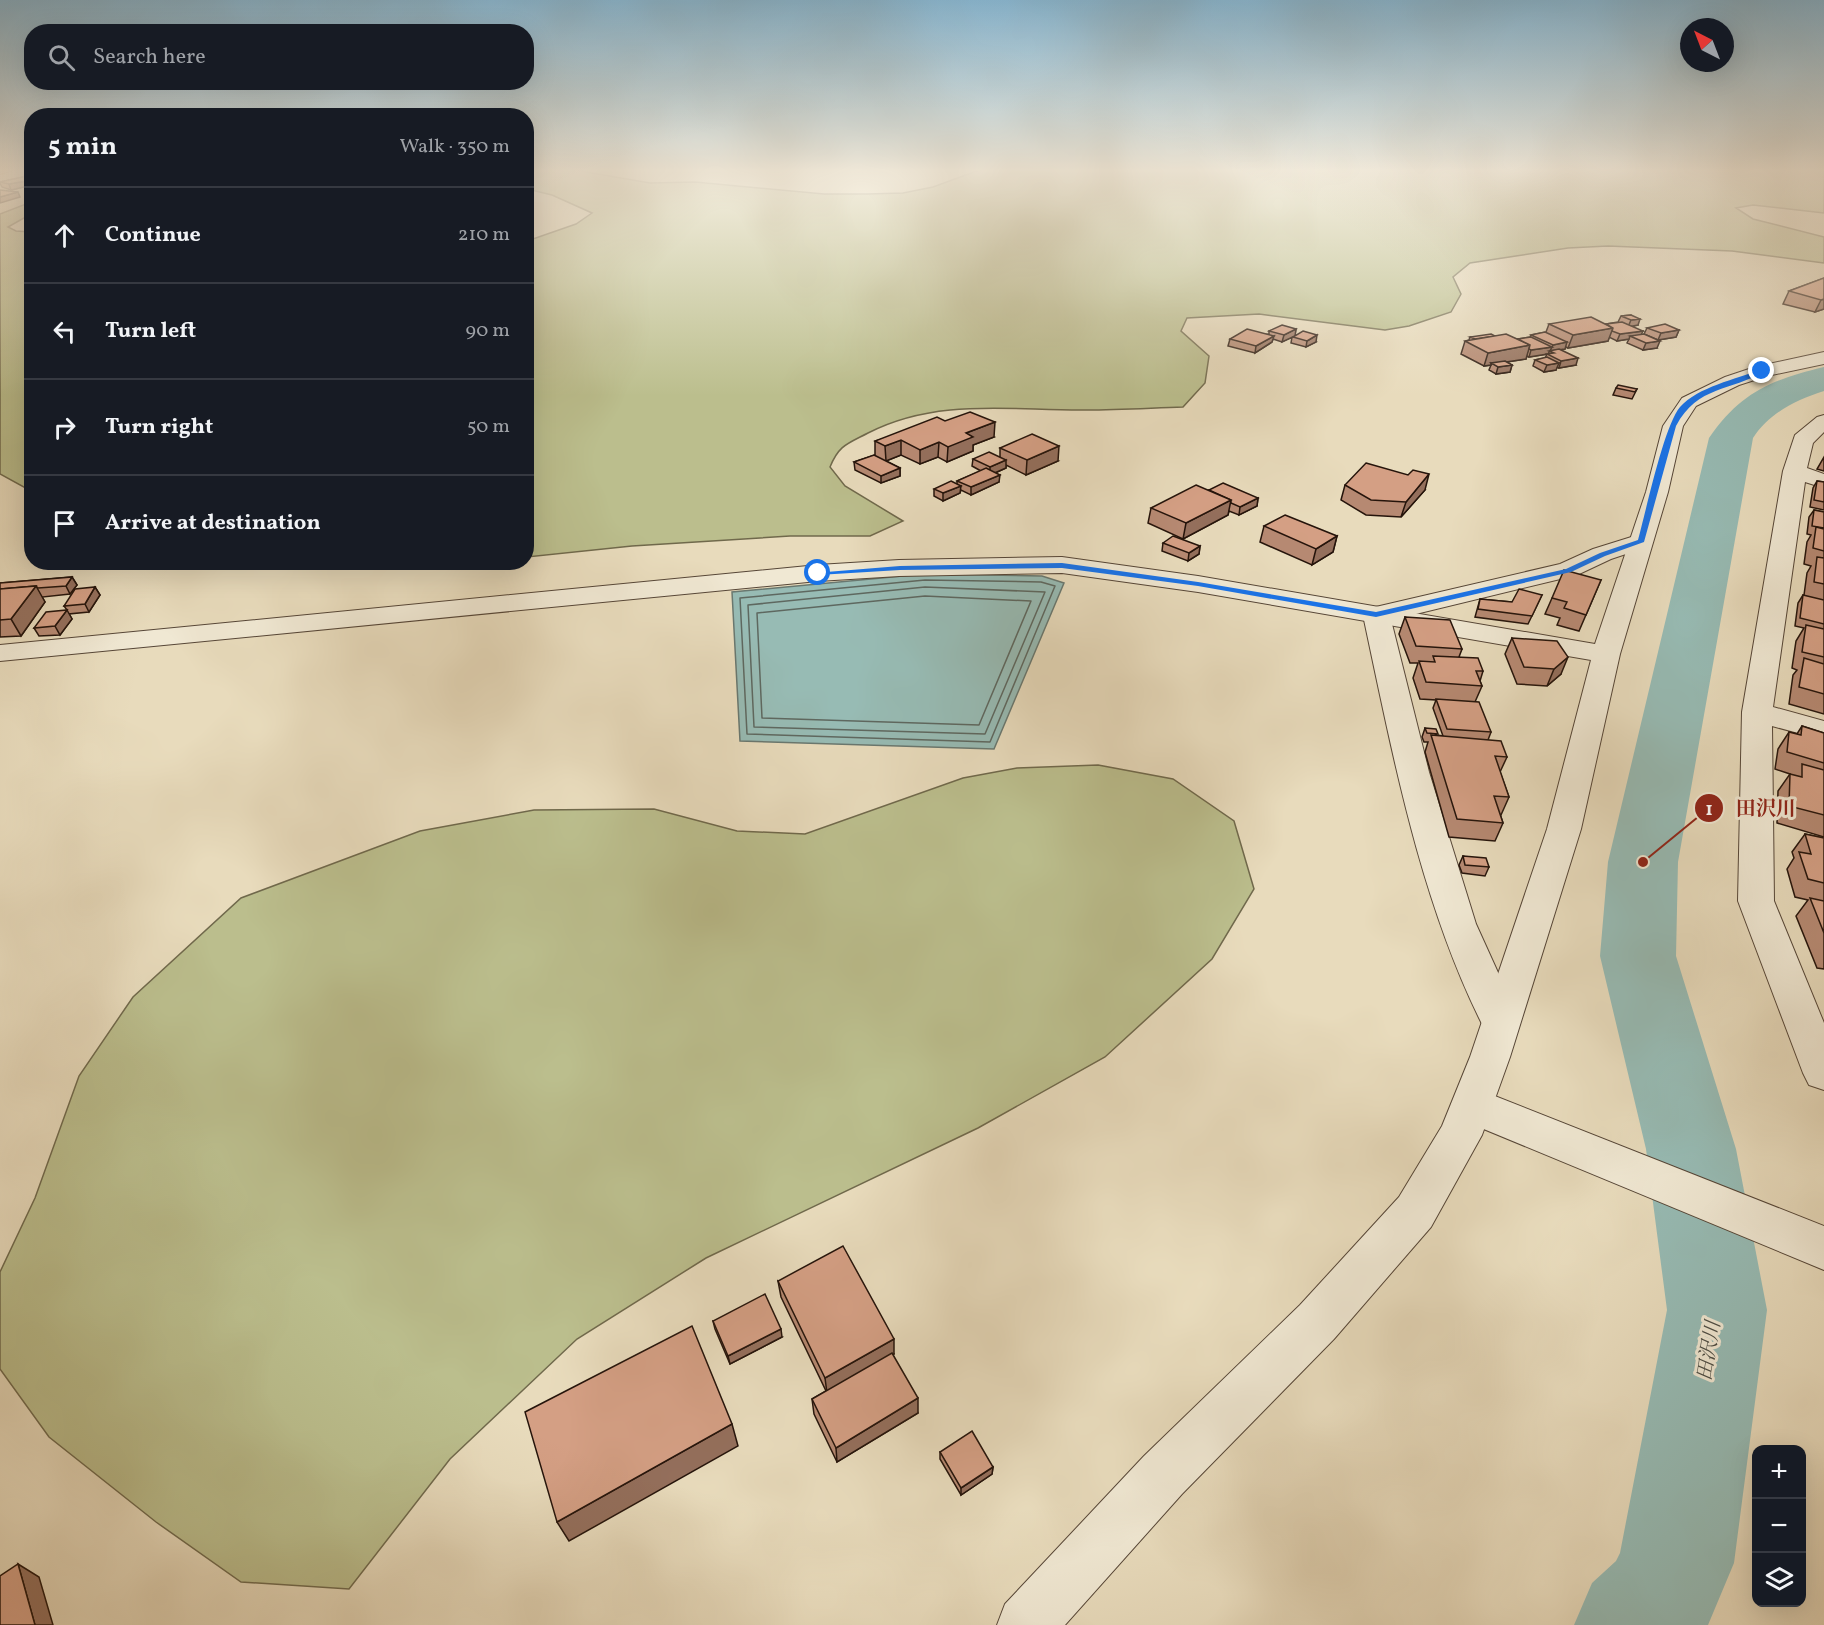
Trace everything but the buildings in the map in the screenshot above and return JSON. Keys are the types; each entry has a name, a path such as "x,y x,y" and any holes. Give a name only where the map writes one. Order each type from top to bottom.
{"street":[{"path":"1026,1625 1163,1475 1317,1322 1415,1212 1460,1135 1491,1057 1500,1022 1564,829 1606,654 1673,426 1683,408 1700,395 1762,371 1824,358"},
{"path":"1824,421 1803,440 1794,471 1757,712 1756,901 1824,1073"},
{"path":"1794,471 1824,481"},
{"path":"1376,615 1568,570 1602,554 1641,541"},
{"path":"0,653 806,574 911,568 1062,565 1198,584 1606,654"},
{"path":"1376,615 1413,772 1458,924 1500,1022"},
{"path":"1757,712 1824,731"},
{"path":"1472,1105 1824,1248"}],"green space":[{"path":"0,245 24,245 24,487 0,474"},
{"path":"534,245 1824,245 1824,263 1732,251 1608,246 1568,248 1470,263 1453,277 1461,294 1451,312 1409,326 1385,330 1259,314 1187,318 1181,331 1209,356 1205,383 1183,407 1099,410 976,408 948,410 921,414 894,422 844,446 830,467 845,486 903,521 870,536 790,536 632,546 534,556"},
{"path":"1098,765 1173,779 1234,821 1254,889 1212,959 1105,1057 978,1128 706,1258 577,1339 450,1459 349,1589 241,1582 156,1522 49,1437 0,1369 0,1272 35,1198 79,1076 133,997 241,898 420,831 534,810 654,809 737,831 805,834 963,778 1017,768"}],"water":[{"path":"924,574 1042,576 1064,583 994,749 740,741 732,592"}],"waterway":[{"name":"田沢川","path":"1634,1625 1658,1603 1676,1563 1717,1310 1691,1149 1638,956 1643,862 1731,438 1739,426 1759,406 1783,392 1824,379"}],"place":[{"name":"田沢川","path":"1643,862"}],"route":[{"path":"818,573 900,568 1062,565 1198,584 1376,615 1568,570 1602,554 1641,541 1657,492 1673,426 1683,408 1700,395 1762,371"}]}
